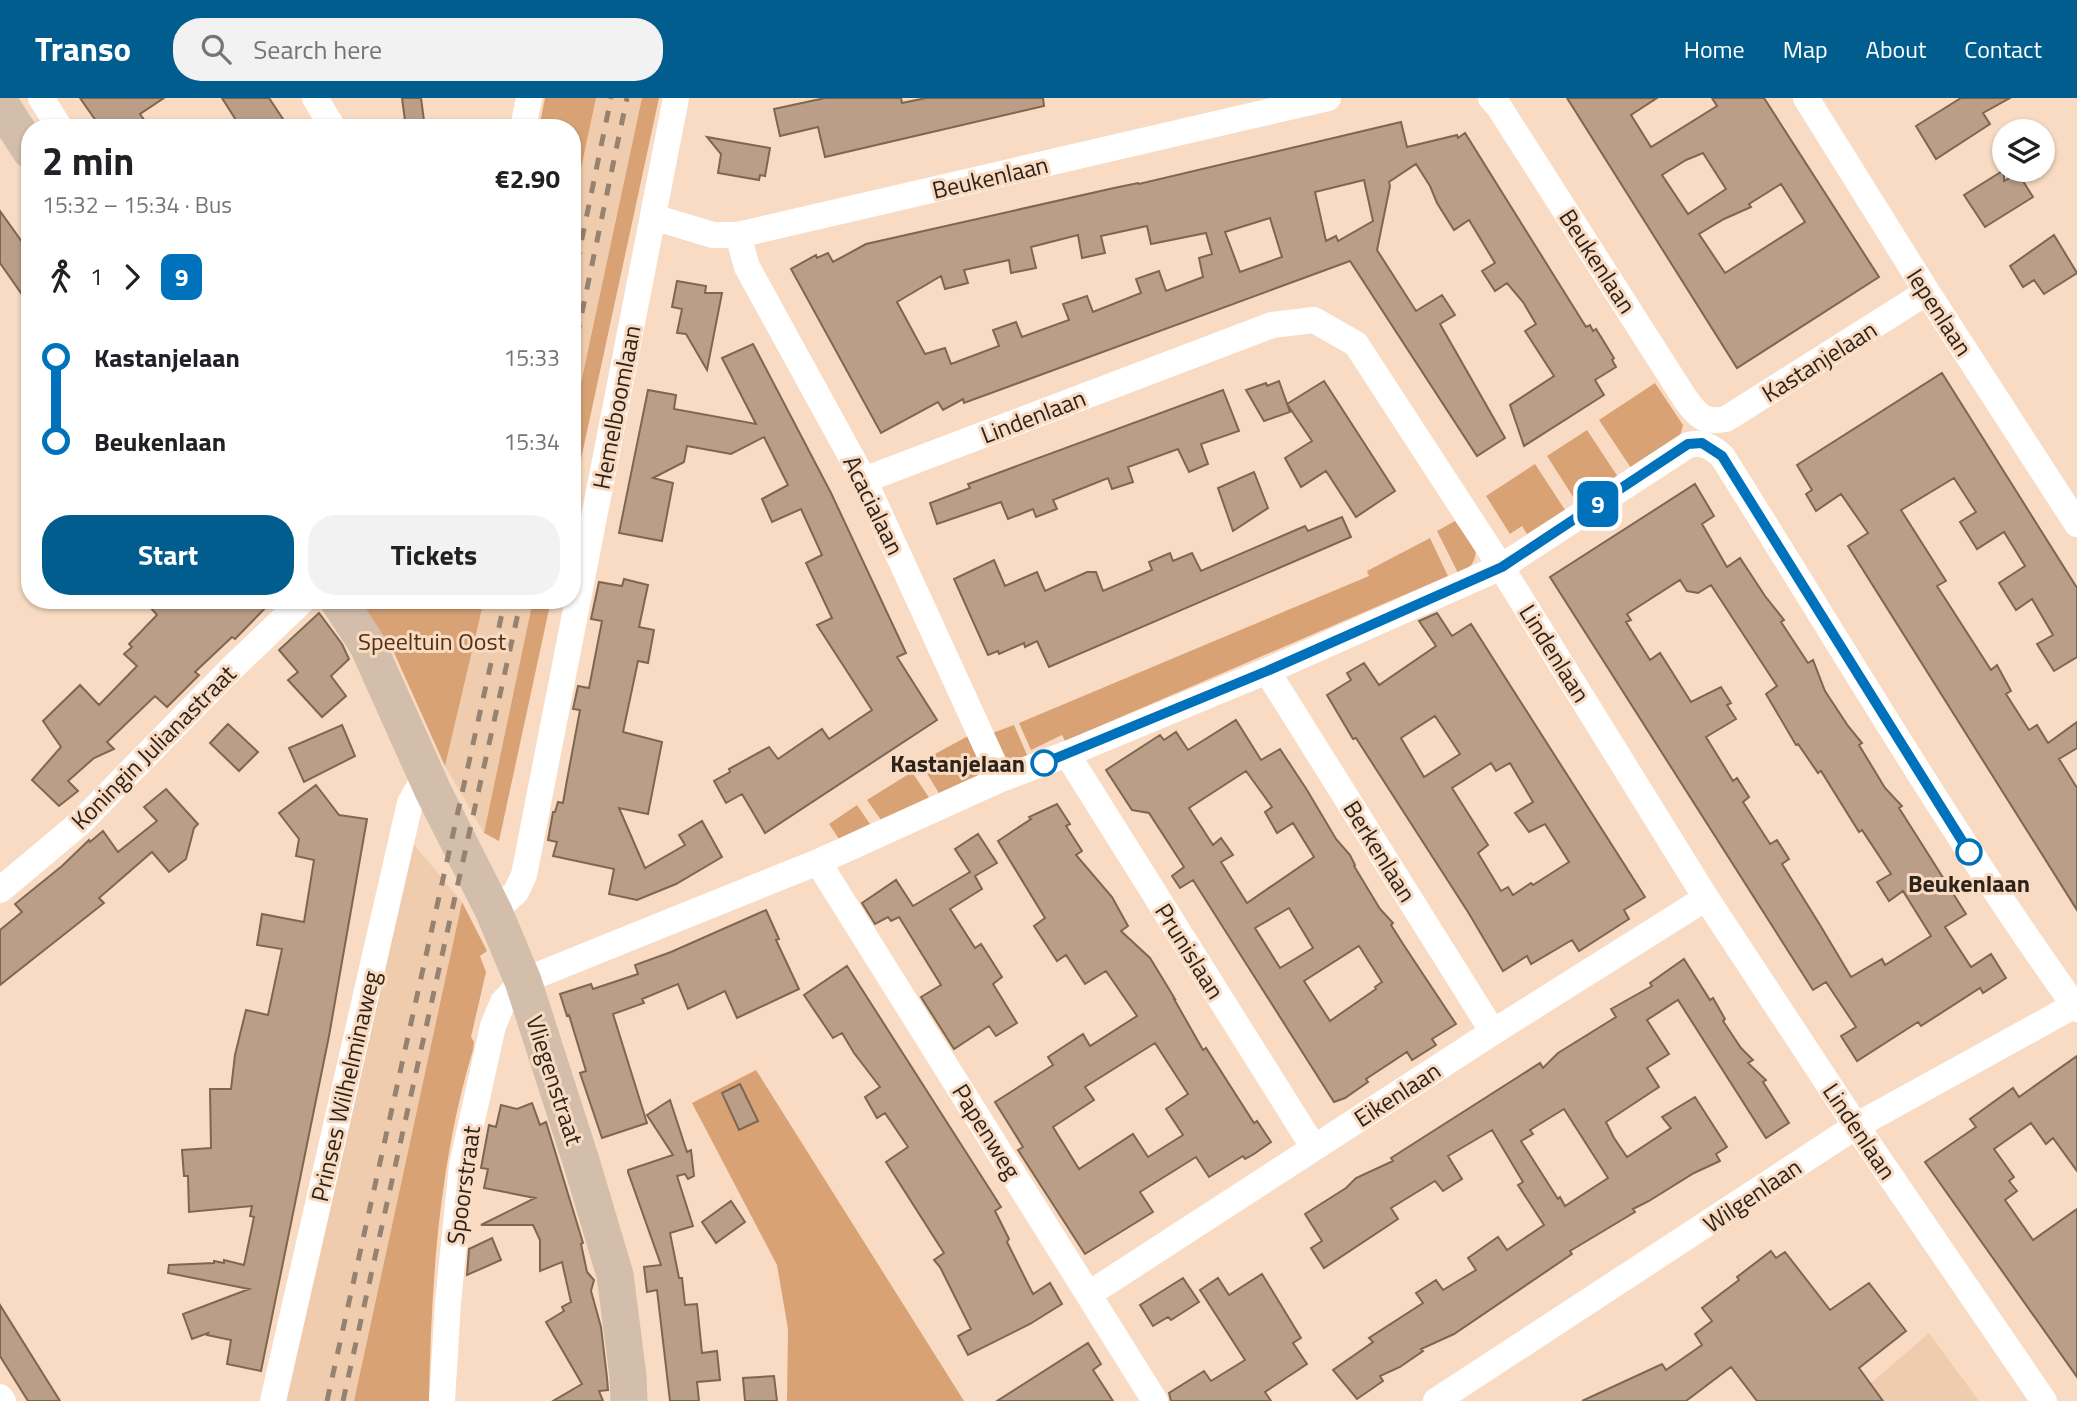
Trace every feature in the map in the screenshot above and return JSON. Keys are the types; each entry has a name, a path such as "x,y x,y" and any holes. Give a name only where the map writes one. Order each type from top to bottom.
{"main road":[{"path":"0,103 21,136"},
{"name":"Vliegenstraat","path":"344,609 367,644 426,775 494,912 523,981 582,1161 615,1275 629,1401"}],"street":[{"path":"41,98 54,119"},
{"path":"315,98 328,119"},
{"path":"524,119 528,98"},
{"name":"Hemelboomlaan","path":"581,584 676,98"},
{"name":"Beukenlaan","path":"653,217 713,235 738,235 1328,98"},
{"name":"Beukenlaan","path":"1491,98 1696,412 1705,432 1971,856 2076,1007"},
{"name":"Iepenlaan","path":"1806,98 2077,524"},
{"name":"Acacialaan","path":"738,235 747,267 864,480 1002,779"},
{"name":"Kastanjelaan","path":"523,981 818,862 1002,779 1267,671 1502,567 1705,432 1927,292"},
{"name":"Lindenlaan","path":"864,480 1272,325 1314,320 1356,344 1502,567 1706,898 1856,1126 2045,1401"},
{"name":"Koningin Julianastraat","path":"0,890 80,823 294,609"},
{"name":"Hemelboomlaan","path":"494,912 516,892 524,875 576,609"},
{"name":"Berkenlaan","path":"1267,671 1493,1032"},
{"name":"Prunislaan","path":"1067,754 1314,1148"},
{"name":"Prinses Wilhelminaweg","path":"273,1401 410,803 426,775"},
{"name":"Papenweg","path":"818,862 1155,1401"},
{"name":"Eikenlaan","path":"1089,1294 1493,1032 1706,898"},
{"name":"Spoorstraat","path":"442,1401 448,1302 462,1165 493,1026 503,1002 523,981"},
{"name":"Wilgenlaan","path":"1436,1401 1856,1126 2076,1007"}],"shaded area":[{"path":"596,98 642,98 581,383 581,169"},
{"path":"482,609 531,609 484,833 445,766"},
{"path":"412,842 462,902 354,1401 283,1401"},
{"path":"1929,1333 1979,1401 1850,1401"}],"green space":[{"path":"545,98 596,98 581,169 581,119 541,119"},
{"path":"642,98 659,98 581,459 581,383"},
{"path":"1655,383 1683,425 1680,436 1631,468 1599,420"},
{"path":"1587,430 1618,477 1577,503 1547,456"},
{"path":"1535,464 1565,510 1527,534 1522,526 1510,534 1486,496"},
{"path":"1455,521 1476,550 1471,565 1458,573 1437,531"},
{"path":"1430,538 1448,576 1065,741 1062,735 1031,750 1019,723 1369,576 1367,571"},
{"name":"Speeltuin Oost","path":"364,609 482,609 445,766 391,646"},
{"path":"531,609 549,609 499,841 484,833"},
{"path":"1014,725 1027,755 1017,764 1001,758 990,734"},
{"path":"970,735 982,764 977,779 940,795 920,762"},
{"path":"912,772 930,799 881,820 867,800"},
{"path":"857,805 870,824 839,839 829,824"},
{"path":"462,902 487,951 480,956 486,972 471,1037 474,1042 473,1050 452,1136 439,1224 429,1401 354,1401"},
{"path":"756,1070 964,1401 787,1401 788,1329 777,1265 692,1103"}],"building":[{"path":"80,98 164,98 140,114 144,119 95,119"},
{"path":"222,98 269,98 283,119 235,119"},
{"path":"402,98 421,98 424,119 405,119"},
{"path":"825,98 901,98 902,103 926,98 1043,98 1044,106 825,157 818,127 780,136 774,109"},
{"path":"1567,98 1657,98 1631,115 1651,147 1717,106 1712,98 1764,98 1879,277 1737,368","holes":["1703,153 1726,189 1688,214 1662,175","1781,184 1805,222 1725,273 1699,234 1751,207 1749,204"]},
{"path":"1961,98 2010,98 1983,113 1990,124 1936,159 1916,126"},
{"path":"1401,122 1407,147 1457,135 1458,138 1465,133 1586,327 1590,325 1593,331 1596,329 1614,358 1612,360 1616,367 1595,380 1604,395 1524,446 1510,405 1554,376 1525,331 1536,324 1507,283 1495,291 1482,271 1495,263 1469,220 1454,230 1416,164 1389,182 1377,250 1416,311 1442,295 1455,315 1440,324 1505,438 1477,456 1350,261 964,403 963,399 943,410 938,402 881,433 791,269 816,255 817,258 828,253 833,262 866,244 1139,184","holes":["1364,180 1373,221 1338,241 1336,236 1326,241 1315,192","1270,218 1282,257 1240,272 1225,232","1147,226 1151,244 1206,233 1212,254 1199,258 1203,277 1166,291 1159,271 1136,279 1141,293 1093,312 1087,296 1063,304 1069,320 1022,337 1016,322 993,330 999,346 951,364 945,348 925,354 897,302 941,276 945,289 968,283 964,270 1009,260 1011,273 1036,268 1031,247 1078,235 1082,258 1105,253 1101,236"]},
{"path":"707,137 770,148 765,176 760,175 759,180 718,173 721,154"},
{"path":"1992,178 1992,182 2024,182 2033,197 1985,227 1964,195"},
{"path":"0,211 21,240 21,293 0,263"},
{"path":"2054,235 2077,273 2044,294 2034,280 2023,287 2010,266"},
{"path":"677,281 706,286 705,293 722,293 707,370 686,334 677,333 682,309 672,307"},
{"path":"753,344 831,493 906,653 897,657 937,720 765,833 742,794 726,803 714,781 730,772 729,769 769,747 778,759 822,729 829,739 872,710 817,625 832,618 806,563 822,555 801,509 772,522 762,499 788,485 764,437 731,454 687,446 684,462 653,478 673,483 662,541 619,533 648,390 676,395 674,409 756,424 722,358"},
{"path":"1942,373 2077,588 2077,657 2054,671 2037,644 2053,635 2032,599 2016,610 1999,583 2025,566 2004,532 1977,549 1960,522 1976,512 1954,478 1901,510 1946,581 1937,586 1991,670 1997,665 2011,691 2006,694 2029,730 2037,725 2048,743 2077,722 2077,748 2059,759 2077,788 2077,910 1848,546 1868,533 1841,494 1816,511 1806,494 1812,490 1797,465"},
{"path":"1279,381 1290,412 1264,421 1246,390"},
{"path":"1324,381 1395,491 1356,517 1326,471 1301,487 1285,458 1312,441 1287,404"},
{"path":"1223,390 1239,431 1201,444 1208,464 1189,472 1178,449 1128,467 1133,482 1112,489 1108,478 1053,500 1057,509 1036,517 1033,509 1008,519 1001,502 937,524 930,503 970,488 968,484"},
{"path":"1254,472 1268,508 1233,531 1218,488"},
{"path":"1695,484 1714,516 1702,524 1727,567 1740,558 1784,620 1781,622 1808,663 1813,660 1825,691 1862,743 1859,745 1885,788 1902,806 1899,808 1966,914 1945,927 1971,967 1991,954 2006,978 1983,993 1980,988 1921,1026 1918,1022 1857,1061 1841,1036 1856,1027 1826,982 1813,990 1550,577","holes":["1680,580 1687,591 1698,593 1711,585 1777,686 1766,694 1796,745 1798,744 1818,773 1821,771 1859,832 1862,830 1891,874 1877,882 1889,901 1903,891 1931,936 1885,965 1882,959 1851,977 1782,864 1789,859 1777,840 1770,844 1743,802 1749,797 1737,778 1733,781 1706,737 1736,719 1727,705 1731,703 1721,687 1691,702 1660,653 1650,660 1626,622 1631,620 1627,614"]},
{"path":"1342,517 1351,537 1049,667 1037,641 1025,647 1024,643 999,654 998,651 988,655 954,579 994,560 1005,586 1037,572 1045,591 1087,572 1096,572 1103,591 1152,570 1149,562 1170,553 1173,561 1192,553 1201,571 1305,526 1308,531"},
{"path":"624,579 648,585 639,627 654,630 648,663 638,661 623,732 662,742 648,814 619,808 645,868 685,845 679,835 702,821 722,857 676,884 637,900 609,894 614,869 553,856 557,842 548,840 553,812 558,802 563,803 580,710 573,709 578,686 589,688 602,621 591,619 599,582 622,586"},
{"path":"152,609 264,609 235,639 232,637 195,672 199,675 167,707 155,696 107,742 114,749 94,758 68,781 78,791 59,806 32,780 61,747 43,721 80,685 99,705 137,666 124,654 132,647 129,644 157,615"},
{"path":"319,613 342,644 349,659 331,676 346,696 322,717 288,680 298,672 279,650"},
{"path":"1437,613 1452,636 1471,624 1645,897 1624,910 1629,919 1579,951 1572,940 1531,964 1527,956 1503,971 1468,912 1356,738 1353,739 1327,695 1351,680 1347,673 1364,663 1379,685 1436,646 1419,621","holes":["1435,716 1460,754 1424,777 1401,738","1491,763 1496,771 1510,763 1533,802 1515,813 1529,832 1545,824 1569,862 1513,895 1508,887 1501,891 1478,853 1488,845 1452,788"]},
{"path":"1236,720 1261,760 1280,749 1456,1024 1432,1039 1436,1045 1412,1060 1407,1052 1366,1079 1368,1082 1345,1098 1334,1102 1193,880 1180,888 1172,876 1184,867 1149,813 1132,810 1106,770 1160,735 1164,740 1176,732 1188,750","holes":["1246,771 1272,807 1265,812 1277,833 1293,823 1314,857 1247,903 1221,862 1233,855 1221,838 1213,845 1189,808","1289,908 1313,948 1280,968 1255,928","1359,946 1382,982 1330,1021 1304,981"]},
{"path":"228,724 258,752 239,771 210,743"},
{"path":"342,725 355,756 304,782 289,748"},
{"path":"316,785 339,815 367,819 329,1036 261,1371 227,1364 231,1340 207,1335 208,1333 192,1339 183,1314 249,1289 168,1273 169,1265 214,1261 224,1263 224,1260 244,1265 254,1217 250,1216 252,1206 189,1212 188,1176 184,1176 182,1150 211,1148 210,1089 231,1089 235,1055 246,1010 268,1015 282,949 257,945 262,914 304,922 314,860 296,856 299,839 279,813"},
{"path":"166,789 198,824 194,828 186,859 169,872 152,852 99,898 104,903 0,985 0,930 22,912 15,904 103,831 118,852 157,821 144,807"},
{"path":"1057,804 1070,824 1066,826 1082,851 1076,855 1112,897 1128,926 1121,931 1150,958 1203,1050 1206,1048 1254,1123 1257,1121 1271,1142 1209,1177 1196,1157 1140,1192 1153,1212 1085,1254 1018,1150 1023,1147 995,1102 1053,1065 1048,1057 1083,1034 1090,1046 1137,1016 1106,971 1085,984 1066,955 1057,961 1034,926 1045,918 998,841 1031,819 1029,817","holes":["1155,1043 1188,1094 1166,1109 1183,1135 1148,1157 1133,1134 1079,1169 1053,1127 1094,1100 1085,1087"]},
{"path":"978,834 997,863 975,876 982,889 950,909 975,948 981,944 1002,977 993,984 1017,1023 996,1036 989,1026 954,1049 921,997 941,985 899,917 891,921 888,917 875,924 862,903 896,880 913,906 970,872 955,849"},
{"path":"766,910 779,939 776,940 799,989 737,1018 725,991 688,1009 678,984 642,999 644,1003 613,1014 647,1123 602,1138 580,1073 586,1071 560,994 591,984 593,989 638,974 635,965"},
{"path":"1684,959 1710,1000 1713,998 1725,1019 1723,1021 1741,1048 1753,1060 1748,1063 1766,1080 1763,1082 1789,1123 1766,1138 1678,1000 1647,1020 1669,1054 1647,1068 1659,1087 1606,1122 1627,1157 1671,1128 1662,1117 1695,1097 1727,1147 1716,1154 1720,1161 1633,1209 1635,1212 1570,1251 1572,1254 1454,1334 1421,1349 1423,1351 1400,1367 1380,1376 1383,1381 1357,1399 1333,1370 1373,1342 1369,1338 1423,1303 1416,1293 1436,1280 1443,1290 1476,1270 1468,1258 1498,1237 1507,1250 1544,1225 1518,1185 1523,1182 1492,1130 1448,1156 1462,1179 1443,1191 1435,1181 1391,1208 1398,1219 1324,1268 1311,1248 1322,1241 1305,1214 1346,1188 1356,1178 1393,1161 1391,1158 1540,1063 1543,1068 1558,1053 1616,1017 1611,1009 1652,986 1650,983","holes":["1564,1109 1608,1178 1565,1206 1521,1141 1533,1134 1530,1130"]},
{"path":"847,966 1001,1207 995,1211 1033,1294 1050,1283 1062,1304 1030,1324 968,1355 958,1336 971,1329 934,1260 944,1253 886,1162 908,1147 885,1113 877,1118 865,1097 880,1087 842,1033 833,1038 804,995"},
{"path":"2077,1056 2077,1171 2053,1138 2046,1144 2031,1123 1994,1149 2014,1177 2009,1181 2017,1191 2005,1200 2033,1240 2077,1209 2077,1377 1925,1162 1976,1127 1970,1119 2013,1088 2019,1097"},
{"path":"740,1084 758,1121 739,1130 722,1093"},
{"path":"670,1100 687,1152 691,1150 694,1176 688,1179 685,1174 677,1176 693,1226 670,1233 679,1278 682,1278 685,1305 697,1304 702,1353 717,1351 720,1380 697,1382 699,1401 670,1401 657,1290 647,1292 644,1267 661,1265 628,1172 673,1155 647,1115"},
{"path":"532,1103 540,1125 546,1122 583,1243 581,1244 587,1272 594,1280 591,1291 601,1327 608,1390 599,1391 603,1401 553,1401 582,1384 546,1322 564,1311 562,1307 571,1302 562,1262 540,1271 540,1240 533,1225 481,1225 535,1198 484,1188 488,1169 481,1168 489,1125 496,1127 501,1105 517,1109"},
{"path":"731,1201 745,1222 716,1243 702,1222"},
{"path":"492,1238 501,1260 467,1275 469,1249"},
{"path":"1771,1251 1776,1258 1785,1252 1830,1310 1869,1283 1906,1331 1859,1368 1883,1401 1757,1401 1731,1367 1686,1401 1582,1401 1662,1364 1666,1370 1702,1345 1695,1334 1712,1321 1702,1308"},
{"path":"1262,1274 1301,1338 1293,1343 1307,1364 1265,1392 1271,1401 1171,1401 1169,1393 1204,1371 1211,1381 1245,1360 1200,1290 1218,1278 1229,1295"},
{"path":"1183,1278 1199,1302 1171,1320 1168,1317 1153,1326 1140,1305"},
{"path":"0,1305 60,1401 28,1401 0,1356"},
{"path":"1088,1343 1101,1364 1093,1370 1113,1401 997,1401"},
{"path":"774,1376 777,1401 745,1401 743,1378"}],"railway":[{"path":"581,243 611,98"},
{"path":"581,317 627,98"},
{"path":"327,1401 503,609"},
{"path":"343,1401 519,609"}],"bus line":[{"name":"9","path":"1044,763 1267,671 1502,567 1688,444 1702,443 1722,456 1969,852"}],"place":[{"name":"Kastanjelaan","path":"1044,763"},
{"name":"Beukenlaan","path":"1969,852"}]}
